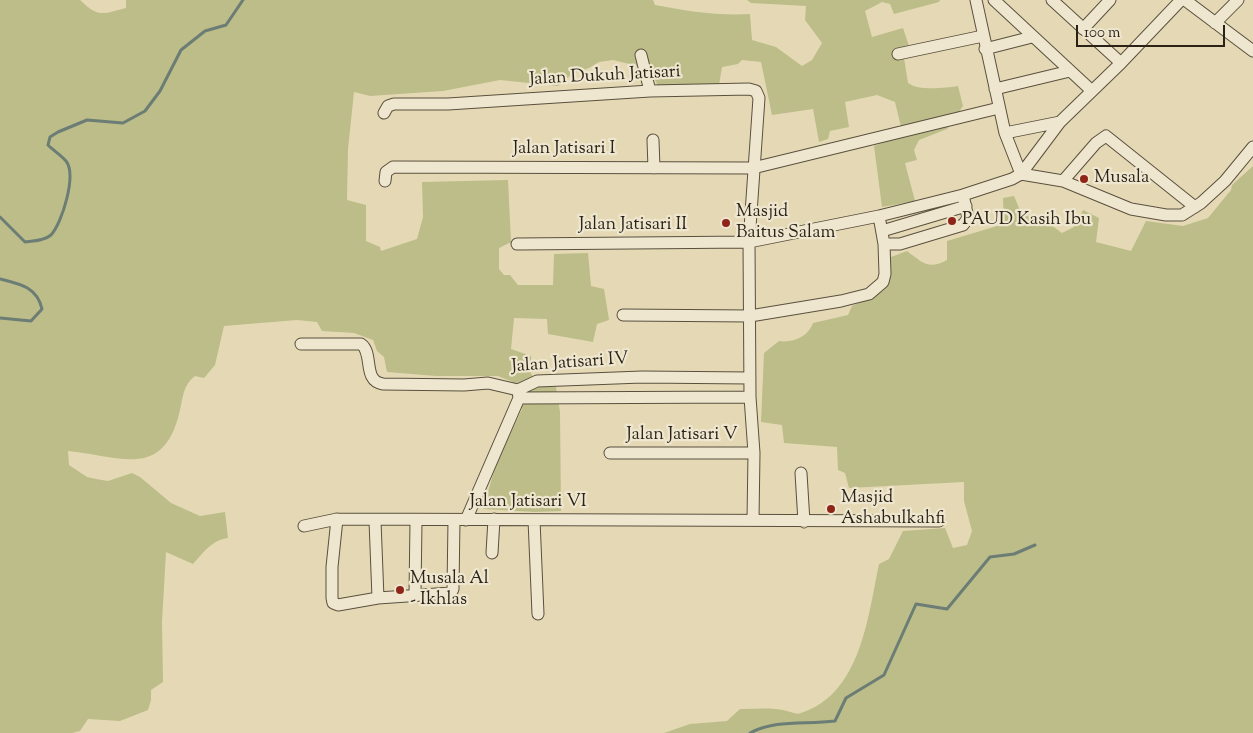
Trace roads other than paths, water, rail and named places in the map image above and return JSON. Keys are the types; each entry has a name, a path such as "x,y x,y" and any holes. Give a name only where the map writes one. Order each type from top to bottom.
{"street":[{"path":"976,0 985,49 1005,133 1021,174"},
{"path":"994,0 1092,91"},
{"path":"1052,0 1121,63"},
{"path":"1083,29 1110,0"},
{"path":"882,231 964,201 1021,174 1060,122 1183,0 1253,51"},
{"path":"1215,24 1238,0"},
{"path":"898,54 983,36"},
{"path":"985,49 1032,37"},
{"path":"641,55 650,91"},
{"path":"995,89 1070,71"},
{"name":"Jalan Dukuh Jatisari","path":"384,113 388,106 394,104 448,104 650,91 749,89 756,92 759,98 749,242 750,397 754,454 753,520"},
{"path":"753,168 999,108"},
{"path":"1005,133 1060,122"},
{"path":"1063,181 1096,143 1106,136 1195,207"},
{"path":"652,140 654,168"},
{"path":"1021,174 1063,181 1131,209 1182,215 1195,207 1225,181 1253,147"},
{"name":"Jalan Jatisari I","path":"385,181 386,172 392,167 753,168"},
{"path":"749,242 964,201"},
{"path":"884,244 900,244 957,228 968,222 964,201"},
{"path":"623,315 750,316 840,301 874,292 883,282 884,244 879,216"},
{"name":"Jalan Jatisari II","path":"517,244 749,242"},
{"name":"Jalan Jatisari IV","path":"301,344 361,344 368,352 372,376 379,384 464,385 488,383 518,394 538,381 642,377 750,378"},
{"path":"466,520 518,394 750,397"},
{"name":"Jalan Jatisari V","path":"610,453 754,454"},
{"path":"801,473 804,522"},
{"path":"337,519 332,567 333,603 338,605 415,594 446,594 452,591 454,520"},
{"name":"Jalan Jatisari VI","path":"304,526 337,519 375,521 494,519 753,520"},
{"path":"492,553 494,519"},
{"path":"534,520 538,614"},
{"path":"753,520 804,522 939,521"},
{"path":"375,521 378,598"},
{"path":"415,594 416,521"}],"waterway":[{"path":"0,217 25,242 42,240 51,235 60,220 67,199 70,177 66,161 48,145 50,137 87,120 123,123 145,111 160,91 181,50 205,31 226,25 243,0"},
{"path":"0,279 21,285 32,291 40,302 42,309 31,321 0,318"},
{"path":"750,733 781,724 835,721 846,698 884,675 916,604 947,609 990,557 1014,554 1035,545"}],"place":[{"name":"Musala","path":"1084,179"},
{"name":"PAUD Kasih Ibu","path":"952,221"},
{"name":"Masjid Baitus Salam","path":"726,223"},
{"name":"Masjid Ashabulkahfi","path":"831,509"},
{"name":"Musala Al - Ikhlas","path":"400,590"}]}
